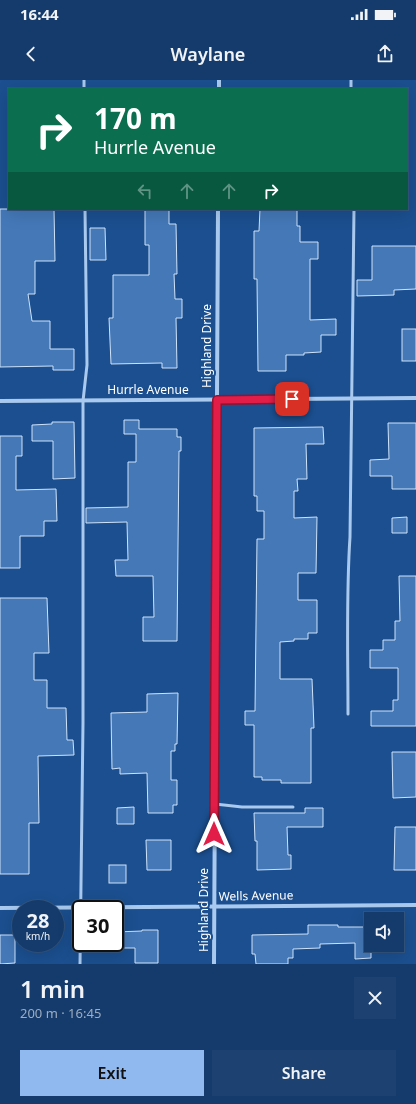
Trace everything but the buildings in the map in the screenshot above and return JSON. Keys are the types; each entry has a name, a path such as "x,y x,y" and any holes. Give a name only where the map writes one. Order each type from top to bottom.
{"street":[{"name":"Highland Drive","path":"214,964 218,210"},
{"name":"Hurrle Avenue","path":"0,401 416,398"},
{"name":"Wells Avenue","path":"124,908 416,905"},
{"name":"Wells Avenue","path":"0,908 72,908"}],"lane":[{"path":"80,900 83,723 83,401 86,365 85,210"},
{"path":"348,714 347,585 350,537 354,210"},
{"path":"214,804 242,807 293,807"},
{"path":"80,952 80,964"}],"route":[{"path":"214,834 217,400 292,399"}]}
